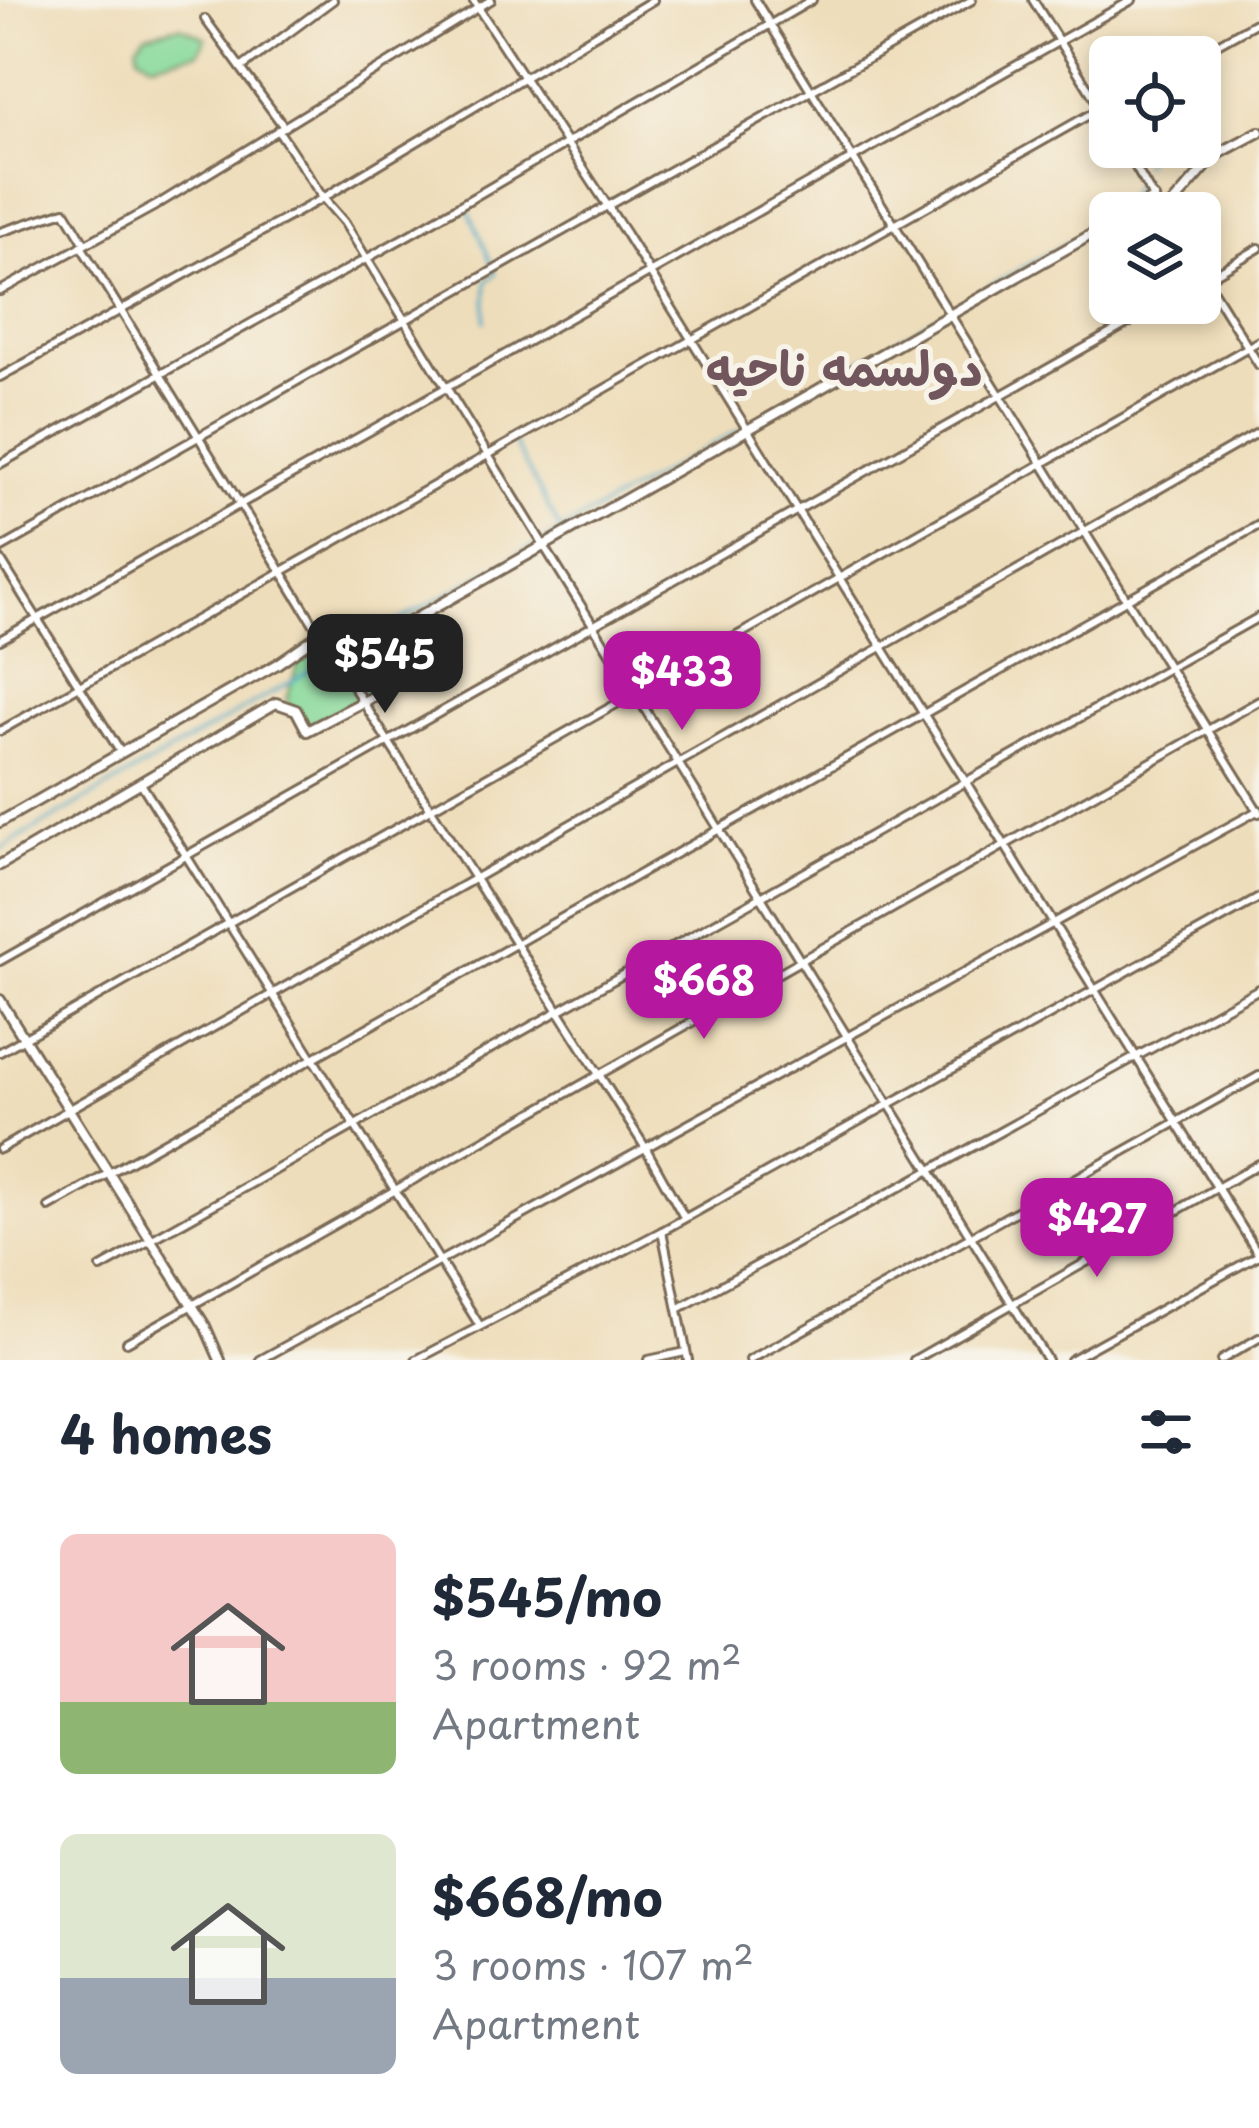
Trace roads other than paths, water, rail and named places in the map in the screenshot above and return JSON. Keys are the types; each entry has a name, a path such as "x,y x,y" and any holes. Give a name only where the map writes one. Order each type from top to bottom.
{"street":[{"path":"242,68 333,0"},
{"path":"0,291 281,128 476,4 490,0"},
{"path":"0,377 323,197 652,0"},
{"path":"260,1360 1258,812 755,0"},
{"path":"0,464 812,0"},
{"path":"0,549 972,0"},
{"path":"1033,0 1089,90"},
{"path":"0,640 1132,0"},
{"path":"476,4 607,205 1259,1255 1070,1360"},
{"path":"205,19 344,222 1047,1360"},
{"path":"1221,42 1259,21"},
{"path":"0,731 1089,114"},
{"path":"1182,192 1216,155 1259,132"},
{"path":"0,232 65,211 120,310 684,1217"},
{"path":"0,865 276,703 296,710 307,731 364,703 380,693 372,664 375,645 1089,236"},
{"path":"1221,270 1259,248"},
{"path":"1221,307 1259,365"},
{"path":"0,961 1127,324"},
{"path":"0,1052 1259,341"},
{"path":"0,1149 1259,432"},
{"path":"49,1207 1259,525"},
{"path":"0,559 121,753"},
{"path":"101,1268 1259,617"},
{"path":"0,822 277,664 320,634"},
{"path":"127,1342 1259,701"},
{"path":"142,785 479,1326"},
{"path":"416,1360 662,1231 1259,898"},
{"path":"678,1309 1259,988"},
{"path":"0,1000 193,1308 220,1360"},
{"path":"750,1360 1259,1076"},
{"path":"914,1360 1259,1164"},
{"path":"647,1360 687,1356 662,1231"},
{"path":"1222,1360 1259,1338"}],"waterway":[{"path":"1130,192 1136,182"},
{"path":"468,208 496,274 487,281 485,322"},
{"path":"952,308 1089,230"},
{"path":"749,425 941,314"},
{"path":"545,539 739,430"},
{"path":"510,436 560,529"},
{"path":"340,654 535,545"},
{"path":"0,849 329,660"}],"district":[{"name":"دولسمه ناحیه","path":"844,369"}]}
